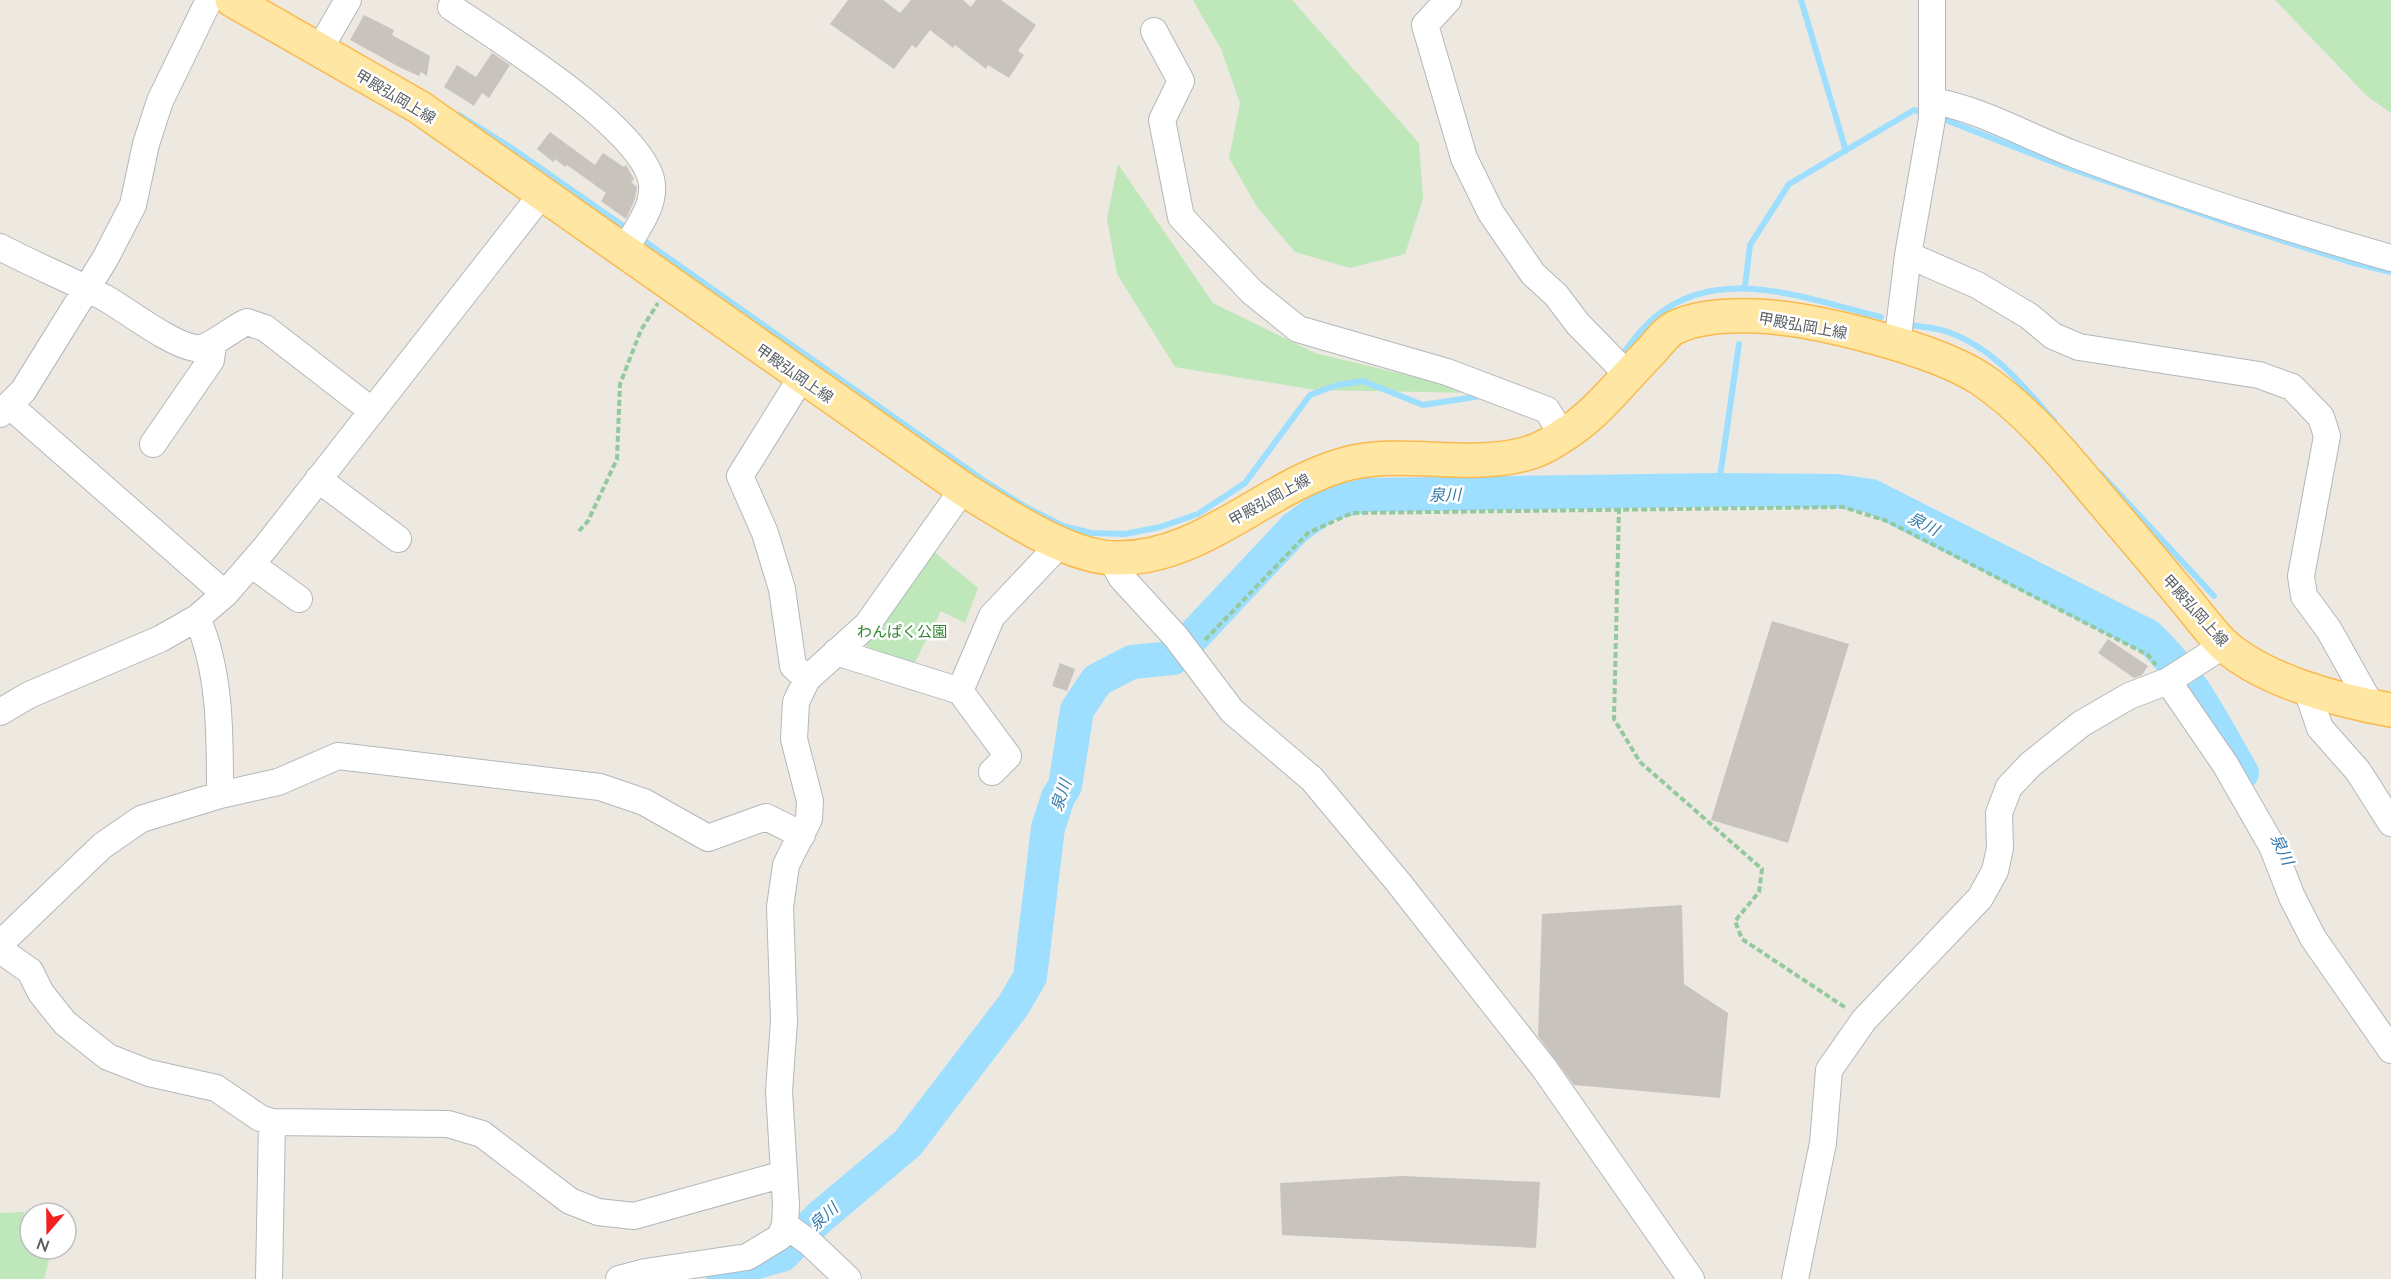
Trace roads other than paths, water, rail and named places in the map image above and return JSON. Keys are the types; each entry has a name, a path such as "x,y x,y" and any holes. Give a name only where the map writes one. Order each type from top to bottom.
{"main road":[{"name":"甲殿弘岡上線","path":"232,0 325,41 542,194 629,243 669,284 963,489 1035,533 1061,543 1111,558 1158,553 1204,536 1302,478 1347,463 1402,457 1484,458 1526,454 1555,423 1591,414 1618,366 1674,327 1719,316 1760,316 1822,326 1897,345 1952,362 1983,380 2050,439 2224,645 2275,676 2334,698 2381,708"}],"street":[{"path":"209,0 160,101 146,144 133,205 105,259 23,391 5,410 225,594"},
{"path":"325,41 348,0"},
{"path":"1448,0 1425,25 1464,158 1491,213 1533,274 1556,295 1618,366"},
{"path":"1897,345 1908,255 1932,109 1932,0"},
{"path":"451,7 549,73 611,123 648,169 652,185 649,207 629,243"},
{"path":"1154,31 1182,81 1162,120 1180,217 1252,292 1298,329 1447,372 1555,423"},
{"path":"1932,109 1955,105 2087,159 2315,236 2391,258"},
{"path":"0,712 29,695 160,639 197,618 225,594 542,194"},
{"path":"0,247 85,288 178,341 196,348 213,344 231,329 247,322 265,328 371,410"},
{"path":"1908,255 1977,285 2029,315 2053,336 2079,347 2259,375 2292,387 2320,417 2327,436 2301,576 2304,596 2330,630 2381,708"},
{"path":"153,444 211,360 213,344"},
{"path":"801,378 740,476 765,533 782,589 793,666 807,679"},
{"path":"318,479 398,539"},
{"path":"848,1279 797,1232 784,1174 779,1091 784,1021 780,907 786,865 809,819 810,801 794,739 796,702 807,679 867,625 963,489"},
{"path":"960,691 992,616 1061,543"},
{"path":"1111,558 1121,577 1183,646 1232,711 1312,778 1398,882 1544,1068 1691,1279"},
{"path":"251,564 299,599"},
{"path":"197,618 206,638 220,720 220,795"},
{"path":"1795,1279 1823,1143 1829,1070 1864,1020 1980,898 1995,871 2000,848 1999,813 2009,787 2031,764 2081,724 2129,696 2178,674 2224,645"},
{"path":"836,652 960,691 1008,756 992,772"},
{"path":"2178,674 2225,764 2272,846 2292,897 2313,938 2391,1050"},
{"path":"2306,687 2320,728 2358,771 2391,823"},
{"path":"0,944 102,846 141,819 220,795 278,782 338,756 600,787 644,802 708,838 766,817 802,834"},
{"path":"0,950 30,971 41,993 65,1023 108,1057 148,1073 216,1088 260,1118 272,1122 448,1124 482,1134 570,1201 598,1212 634,1216 784,1174"},
{"path":"268,1279 272,1122"},
{"path":"618,1279 645,1272 747,1257 780,1237 797,1232"}],"waterway":[{"path":"1801,0 1846,151"},
{"path":"1745,287 1750,245 1789,184 1914,110 1925,113"},
{"path":"459,115 510,147 629,230"},
{"path":"1938,117 2066,167 2240,227 2350,262 2391,272"},
{"path":"640,238 983,480 1024,506 1063,526 1091,533 1125,534 1160,527 1198,514 1245,483 1310,395 1337,385 1363,381 1423,405 1481,396"},
{"path":"1619,359 1642,329 1659,314 1684,299 1711,291 1739,288 1767,290 1796,295 1881,317"},
{"path":"1911,325 1948,332 1980,348 2007,369 2054,421"},
{"path":"1716,490 1721,470 1739,344"},
{"path":"2100,473 2214,596"},
{"name":"泉川","path":"722,1272 782,1255 819,1218 908,1143 1013,1006 1030,977 1048,828 1058,797 1065,786 1077,710 1097,680 1132,662 1173,658 1295,528 1328,504 1366,495 1716,490 1837,491 1871,496 2148,636 2189,683 2242,773"}],"park label":[{"name":"わんぱく公園","path":"902,631"}]}
